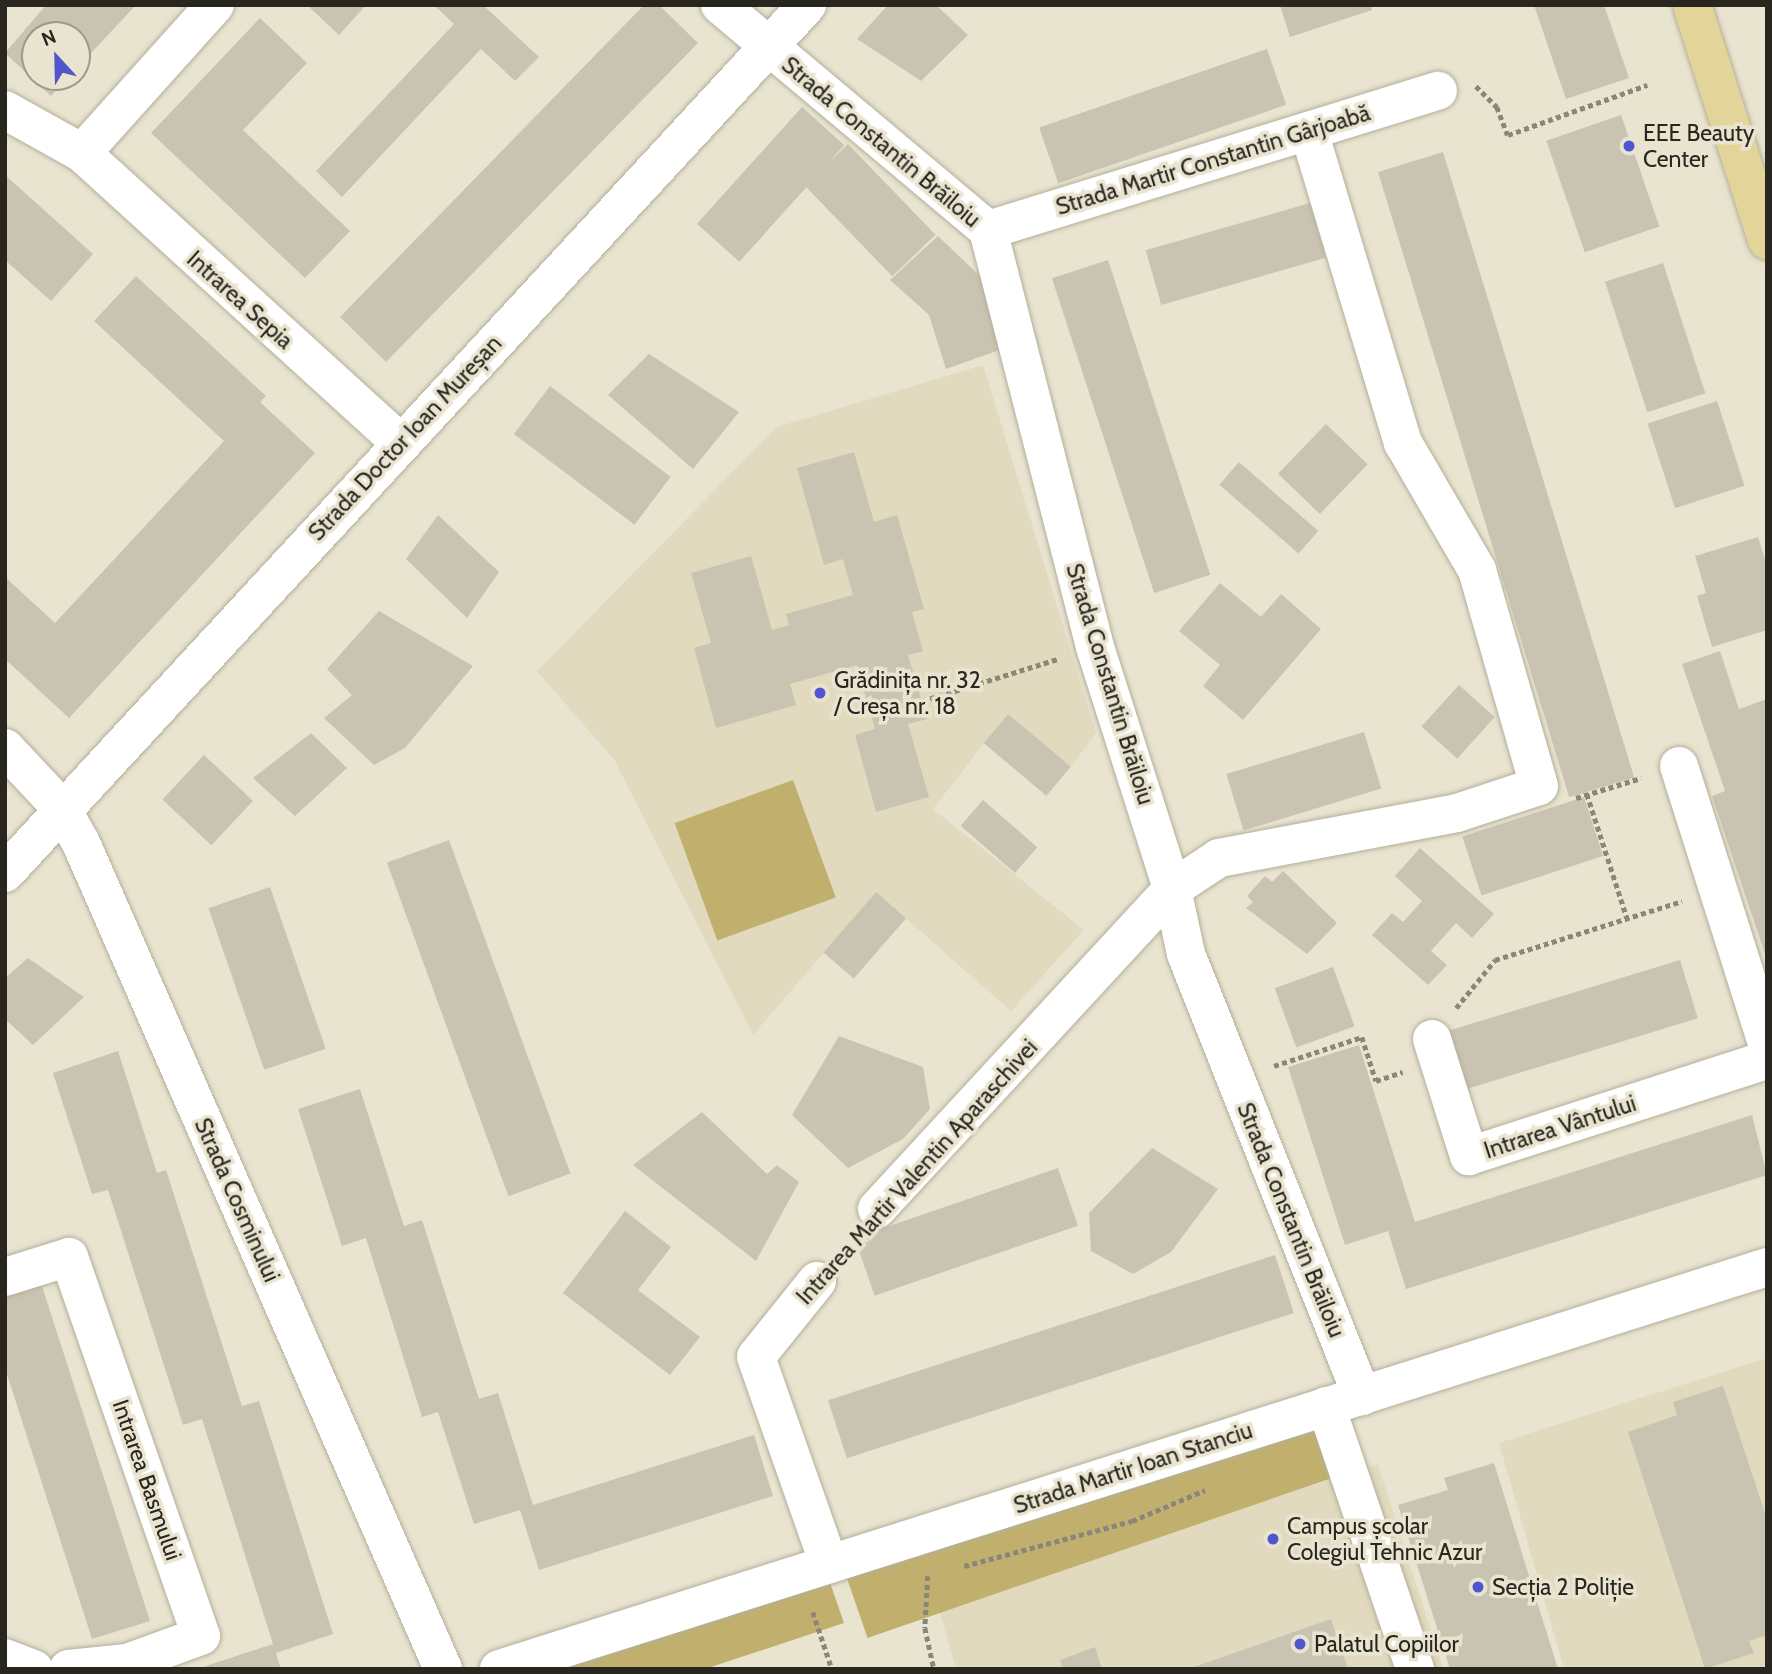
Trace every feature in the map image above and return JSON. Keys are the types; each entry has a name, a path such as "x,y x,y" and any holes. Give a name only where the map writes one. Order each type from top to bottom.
{"main road":[{"path":"1692,5 1767,240"}],"street":[{"path":"82,153 215,5"},
{"path":"720,5 767,48"},
{"name":"Strada Doctor Ioan Mureșan","path":"5,873 807,5"},
{"name":"Strada Constantin Brăiloiu","path":"767,48 988,230 1095,647 1172,889 1186,954 1234,1080 1344,1401 1415,1669"},
{"name":"Strada Martir Constantin Gârjoabă","path":"988,230 1438,91"},
{"name":"Intrarea Sepia","path":"5,110 82,153 401,443"},
{"path":"1309,131 1403,443 1477,570 1539,786"},
{"name":"Strada Cosminului","path":"5,747 62,809 443,1669"},
{"path":"1679,766 1767,1043"},
{"name":"Intrarea Martir Valentin Aparaschivei","path":"877,1209 1172,889 1219,858 1265,844 1457,813 1539,786"},
{"name":"Intrarea Vântului","path":"1435,1050 1469,1156 1767,1060"},
{"name":"Intrarea Basmului","path":"5,1277 69,1257 201,1636 127,1663 68,1669"},
{"name":"Strada Martir Ioan Stanciu","path":"499,1669 1767,1267"},
{"name":"Intrarea Martir Valentin Aparaschivei","path":"817,1281 756,1357 829,1564"},
{"path":"5,1658 34,1669"}],"path":[{"path":"1438,91 1461,83 1483,87 1508,135 1647,85"},
{"path":"922,701 1095,647"},
{"path":"1539,786 1567,800 1679,766"},
{"path":"1587,794 1627,918"},
{"path":"1234,1080 1362,1037 1376,1081 1435,1050 1495,960 1717,889"},
{"path":"810,1602 832,1669"}],"shaded area":[{"name":"Grădinița nr. 32 / Creșa nr. 18","path":"983,365 1096,733 1071,767 1007,714 933,809 1084,930 1011,1011 876,892 753,1035 615,761 537,671 777,427"},
{"path":"793,780 836,897 717,941 675,823"},
{"name":"Campus școlar Colegiul Tehnic Azur","path":"1767,1358 1767,1669 1564,1669 1499,1443"},
{"path":"1326,1406 1349,1472 868,1638 845,1572"},
{"name":"Campus școlar Colegiul Tehnic Azur","path":"1378,1464 1443,1669 956,1669 938,1606"},
{"path":"827,1574 844,1623 705,1669 572,1669 569,1660"}],"building":[{"path":"46,5 136,5 91,53 91,21 32,21"},
{"path":"307,5 366,5 339,35"},
{"path":"483,5 539,57 515,81 481,49 342,197 316,171 454,24 436,7"},
{"path":"644,5 659,5 698,43 386,362 340,317"},
{"path":"888,5 936,5 968,35 921,81 857,39"},
{"path":"1280,5 1371,5 1372,10 1290,37"},
{"path":"1534,5 1604,5 1629,78 1566,99"},
{"path":"260,18 307,63 243,130 350,231 305,278 151,133"},
{"path":"21,34 21,68 5,53"},
{"path":"1267,49 1286,105 1058,183 1039,127"},
{"path":"802,107 844,145 739,262 697,224"},
{"path":"1621,115 1659,227 1585,252 1546,141"},
{"path":"848,144 936,235 892,276 805,186"},
{"path":"1443,152 1634,777 1569,797 1378,172"},
{"path":"5,175 93,254 51,301 5,260"},
{"path":"1310,203 1326,258 1161,305 1146,250"},
{"path":"938,236 984,280 1005,348 946,369 929,315 890,280"},
{"path":"1108,260 1210,575 1154,593 1052,278"},
{"path":"1663,263 1705,393 1647,412 1605,282"},
{"path":"136,276 266,396 260,402 315,453 69,718 5,659 5,577 55,623 224,441 94,321"},
{"path":"649,354 739,412 693,469 608,395"},
{"path":"550,386 671,477 634,525 514,434"},
{"path":"1717,401 1745,486 1675,508 1648,424"},
{"path":"1326,424 1368,464 1320,514 1278,474"},
{"path":"854,452 874,522 897,515 924,609 912,612 923,651 908,655 927,719 908,724 929,797 876,812 855,735 875,729 857,665 790,684 796,705 716,728 694,648 711,643 691,573 751,556 772,630 789,625 786,614 853,595 843,559 824,565 797,468"},
{"path":"1239,462 1318,531 1299,554 1219,485"},
{"path":"438,515 499,572 467,618 406,559"},
{"path":"1758,537 1767,566 1767,630 1712,647 1697,596 1706,593 1695,556"},
{"path":"1220,583 1261,617 1281,594 1321,629 1243,720 1203,686 1220,665 1179,631"},
{"path":"379,611 473,666 405,748 374,765 324,718 352,695 327,669"},
{"path":"1720,651 1739,709 1767,699 1766,957 1712,796 1725,791 1682,664"},
{"path":"1459,685 1495,717 1457,759 1422,727"},
{"path":"1008,714 1071,767 1046,796 984,743"},
{"path":"1364,732 1381,788 1244,831 1226,774"},
{"path":"311,733 347,768 295,816 253,778"},
{"path":"204,755 253,801 211,845 162,800"},
{"path":"1584,797 1603,856 1481,896 1462,837"},
{"path":"983,800 1037,847 1015,873 961,826"},
{"path":"449,840 570,1174 508,1196 387,863"},
{"path":"1420,848 1494,914 1472,938 1456,923 1431,951 1447,965 1428,985 1372,935 1392,913 1403,922 1422,901 1395,876"},
{"path":"1283,871 1337,923 1307,954 1246,908 1253,902 1247,896 1265,876 1272,882"},
{"path":"270,887 326,1049 264,1070 209,908"},
{"path":"876,892 906,918 854,979 824,952"},
{"path":"28,958 84,997 33,1045 5,1019 5,978"},
{"path":"1680,960 1698,1018 1464,1090 1447,1031"},
{"path":"1333,967 1355,1026 1296,1047 1275,988"},
{"path":"839,1036 923,1067 930,1109 903,1139 848,1168 792,1115"},
{"path":"1359,1045 1415,1222 1752,1115 1767,1175 1406,1289 1388,1231 1345,1245 1288,1067"},
{"path":"118,1051 157,1173 166,1170 242,1406 259,1401 333,1634 276,1653 281,1669 197,1669 273,1644 202,1419 183,1425 108,1190 92,1194 53,1073"},
{"path":"360,1089 404,1226 422,1220 479,1399 498,1393 533,1505 754,1435 773,1496 539,1570 520,1510 474,1524 438,1412 422,1417 366,1238 342,1246 298,1109"},
{"path":"702,1112 767,1174 777,1165 799,1182 756,1261 633,1165"},
{"path":"1152,1148 1218,1189 1171,1252 1133,1274 1091,1251 1089,1213"},
{"path":"1058,1168 1078,1226 875,1296 855,1238"},
{"path":"625,1211 671,1247 638,1290 700,1337 670,1375 563,1293"},
{"path":"1275,1255 1294,1313 847,1458 828,1400"},
{"path":"41,1283 150,1621 92,1639 5,1368 5,1295"},
{"path":"1723,1386 1767,1519 1767,1635 1749,1641 1754,1653 1705,1669 1628,1432 1677,1415 1673,1402"},
{"name":"Secția 2 Poliție","path":"1494,1463 1558,1669 1450,1669 1398,1505 1448,1490 1444,1478"},
{"name":"Palatul Copiilor","path":"1331,1619 1348,1669 1191,1669 1191,1668"},
{"path":"1095,1647 1102,1669 1063,1669 1060,1660"}],"place":[{"name":"EEE Beauty Center","path":"1629,146"},
{"name":"Grădinița nr. 32 / Creșa nr. 18","path":"820,693"},
{"name":"Campus școlar Colegiul Tehnic Azur","path":"1273,1539"},
{"name":"Secția 2 Poliție","path":"1478,1587"},
{"name":"Palatul Copiilor","path":"1300,1644"}]}
